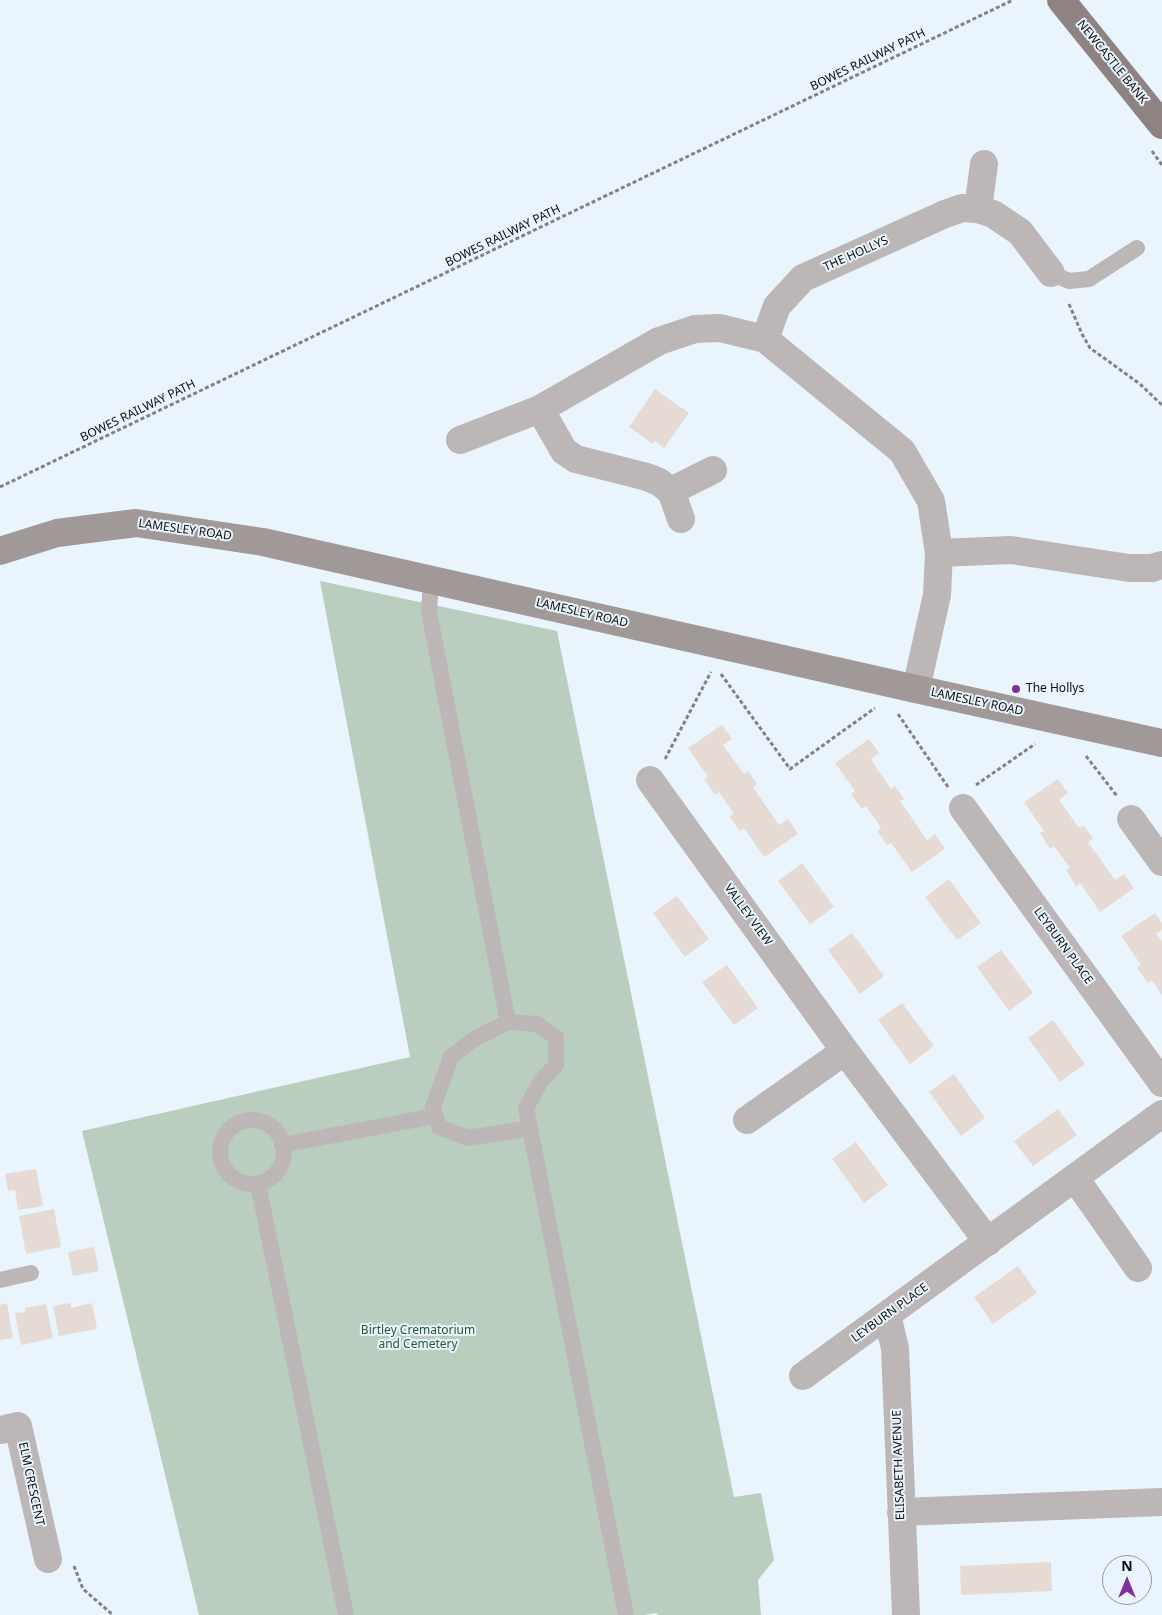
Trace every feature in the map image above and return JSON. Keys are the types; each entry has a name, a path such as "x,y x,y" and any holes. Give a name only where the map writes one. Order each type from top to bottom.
{"main road":[{"name":"NEWCASTLE BANK","path":"1061,0 1162,125"}],"street":[{"path":"978,209 984,164"},
{"name":"THE HOLLYS","path":"765,339 777,306 803,278 962,208 978,209 993,214 1020,232 1051,273"},
{"path":"460,440 540,409 659,341 695,329 720,328 765,339 902,451 931,501 939,553 937,595 897,692"},
{"path":"540,409 564,451 576,459 647,477 659,482 671,492 681,519"},
{"path":"671,492 713,470"},
{"name":"LAMESLEY ROAD","path":"0,551 57,533 136,522 264,542 431,579 719,656 1162,743"},
{"path":"939,553 1010,550 1129,568 1152,568 1162,565"},
{"name":"VALLEY VIEW","path":"650,780 845,1051 988,1242"},
{"name":"LEYBURN PLACE","path":"960,803 1162,1083"},
{"path":"1131,819 1162,862"},
{"path":"747,1120 845,1051"},
{"name":"LEYBURN PLACE","path":"803,1376 1162,1114"},
{"path":"1074,1178 1138,1268"},
{"name":"ELISABETH AVENUE","path":"887,1315 895,1348 906,1615"},
{"name":"ELM CRESCENT","path":"0,1430 18,1426 48,1560"},
{"path":"902,1512 1162,1502"}],"lane":[{"path":"1051,273 1069,281 1089,279 1137,248"},
{"path":"431,579 429,612 508,1022"},
{"path":"530,1128 468,1138 439,1127 433,1107 451,1056 474,1039 508,1022 537,1024 556,1037 556,1065 541,1081 526,1108 530,1128 626,1615"},
{"path":"282,1145 436,1116"},
{"path":"248,1121 259,1122 269,1126 276,1132 284,1152 278,1171 269,1179 258,1184 247,1184 235,1180 221,1162 222,1140 228,1131 237,1124 248,1121"},
{"path":"258,1184 346,1615"},
{"path":"0,1280 31,1273"}],"path":[{"name":"BOWES RAILWAY PATH","path":"0,487 1006,1 1013,0"},
{"path":"1051,273 1062,289 1090,348 1140,384 1162,405"},
{"path":"719,656 726,678 790,768 897,692"},
{"path":"650,780 664,760 719,656"},
{"path":"897,692 895,710 960,803 1038,742"},
{"path":"1084,752 1123,804 1131,819"},
{"path":"48,1560 72,1563 83,1589 113,1615"}],"green space":[{"name":"Birtley Crematorium and Cemetery","path":"320,581 557,631 734,1497 761,1493 774,1560 758,1580 761,1615 659,1615 656,1613 644,1615 199,1615 82,1131 410,1057"}],"building":[{"path":"655,389 689,413 664,448 655,441 653,444 629,427"},
{"path":"722,725 732,739 723,745 744,774 748,771 757,784 753,787 779,825 788,819 798,834 764,857 744,828 740,831 730,817 734,814 719,792 715,795 704,779 708,777 688,748"},
{"path":"869,739 879,753 871,759 891,789 895,786 904,799 900,801 927,840 935,834 945,849 912,872 891,843 887,845 877,831 881,828 866,806 862,809 851,794 855,791 835,763"},
{"path":"1058,779 1068,793 1059,800 1079,828 1084,826 1093,838 1088,842 1115,880 1124,874 1134,888 1100,912 1080,883 1076,886 1066,870 1070,868 1054,846 1050,849 1040,833 1044,831 1024,802"},
{"path":"802,863 834,907 810,924 778,881"},
{"path":"949,879 981,923 957,940 925,897"},
{"path":"677,896 709,939 685,957 653,913"},
{"path":"1155,913 1162,923 1162,930 1156,934 1162,941 1162,995 1152,980 1148,983 1137,968 1141,965 1121,936"},
{"path":"852,933 884,976 860,994 828,950"},
{"path":"1001,950 1033,993 1009,1011 977,967"},
{"path":"727,965 758,1008 734,1025 702,982"},
{"path":"902,1003 934,1046 910,1064 878,1020"},
{"path":"1053,1020 1085,1064 1060,1082 1028,1038"},
{"path":"954,1074 985,1118 961,1136 929,1092"},
{"path":"1058,1109 1077,1135 1033,1166 1014,1141"},
{"path":"856,1142 888,1185 864,1203 832,1159"},
{"path":"36,1169 43,1206 18,1210 15,1190 8,1191 5,1174"},
{"path":"54,1209 61,1247 26,1254 19,1216"},
{"path":"94,1247 99,1271 73,1276 68,1252"},
{"path":"1018,1266 1037,1293 993,1324 974,1297"},
{"path":"7,1303 13,1338 0,1340 0,1305"},
{"path":"71,1303 71,1308 92,1303 97,1329 59,1336 53,1306"},
{"path":"46,1304 53,1338 21,1345 15,1313 26,1312 25,1308"},
{"path":"1051,1562 1052,1591 961,1595 960,1566"}],"place":[{"name":"The Hollys","path":"1016,689"}]}
